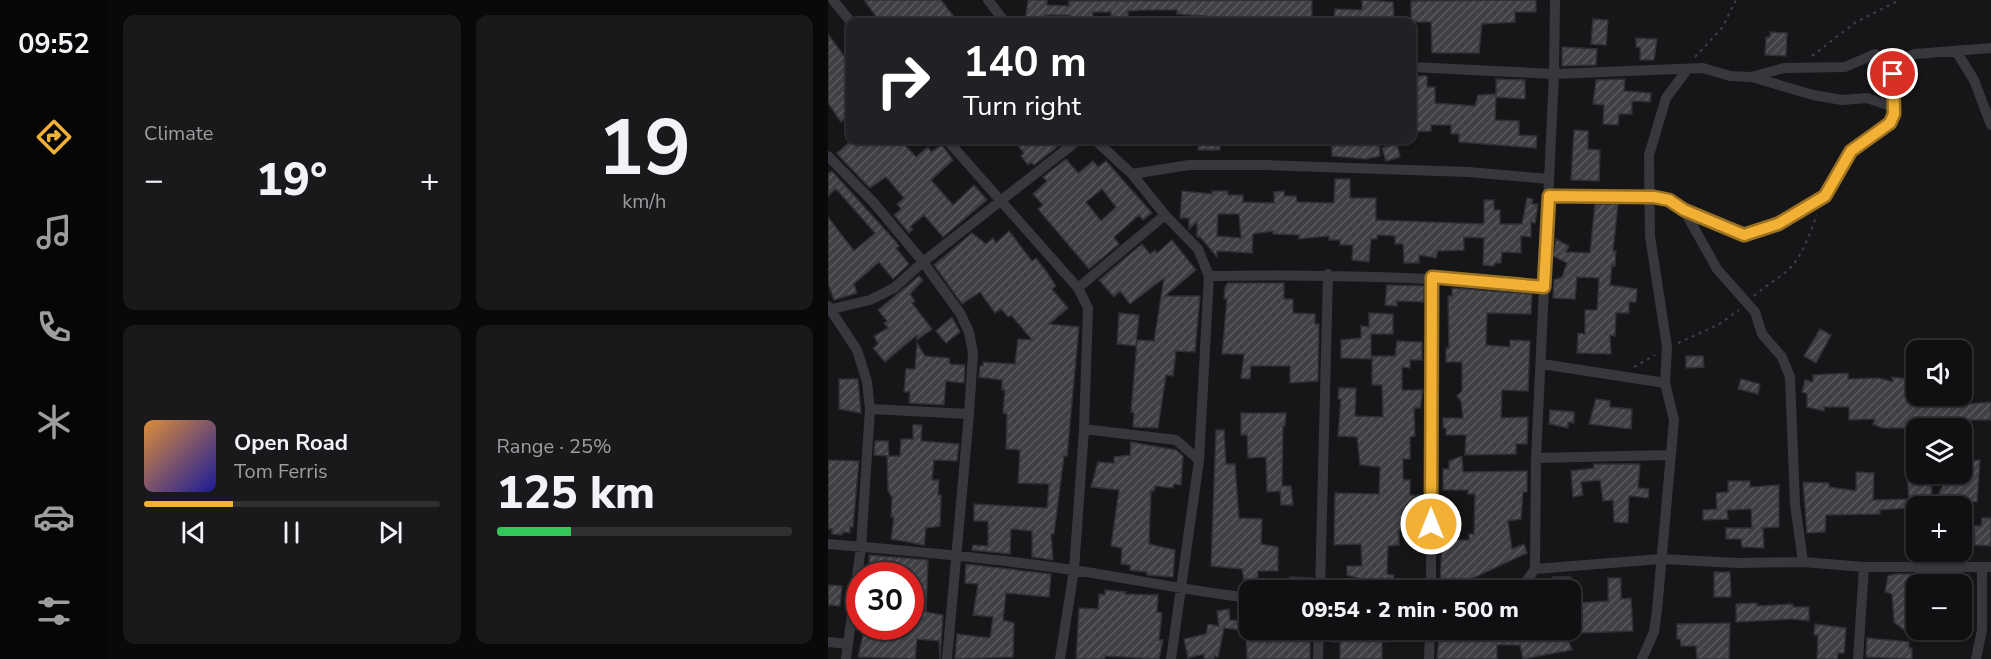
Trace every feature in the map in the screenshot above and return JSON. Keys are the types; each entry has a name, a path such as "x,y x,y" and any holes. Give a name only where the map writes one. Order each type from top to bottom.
{"street":[{"path":"833,0 847,18"},
{"path":"988,0 1002,18"},
{"path":"1527,580 1535,569 1536,458 1549,196 1555,0"},
{"path":"1549,196 1651,197 1669,200 1684,210 1744,235 1750,234 1778,224 1825,196 1851,151 1890,123 1894,107 1893,74 1905,57 1991,48"},
{"path":"1956,51 1974,80 1991,125"},
{"path":"1751,77 1784,68 1845,67 1875,54"},
{"path":"1416,67 1554,74 1653,68 1685,71 1703,68 1730,76 1751,77 1813,95 1842,100 1867,98 1894,107"},
{"path":"1642,659 1654,632 1666,560 1670,455 1674,420 1665,383 1667,347 1655,284 1649,154 1657,121 1666,98 1685,71"},
{"path":"950,144 1078,288 1088,308 1084,429 1074,570 1060,659"},
{"path":"846,659 861,547 870,409 867,382 857,350 829,308 870,300 894,288 923,262 1073,144"},
{"path":"1099,144 1132,174 1165,215 1198,249 1209,276 1199,460 1172,659"},
{"path":"828,156 874,203 923,262 960,313 969,332 973,353 948,659"},
{"path":"1132,174 1189,165 1266,165 1468,172 1549,179"},
{"path":"1684,210 1717,269 1755,312 1768,342 1782,357 1790,377 1796,504 1803,562"},
{"path":"1078,288 1165,215"},
{"path":"1209,276 1328,274 1432,277 1544,287"},
{"path":"1320,580 1328,274"},
{"path":"1431,580 1432,277"},
{"path":"1542,364 1665,383"},
{"path":"870,409 969,414"},
{"path":"1084,429 1176,440 1199,460"},
{"path":"1536,458 1670,455"},
{"path":"828,544 1074,570 1181,590 1239,597"},
{"path":"1535,569 1666,560 1803,562 1864,567 1986,567 1982,630 1976,659"},
{"path":"1858,659 1864,567"},
{"path":"1318,659 1319,640"},
{"path":"1429,659 1430,640"},
{"path":"828,642 848,644"}],"path":[{"path":"1685,71 1722,28 1736,0"},
{"path":"1805,59 1815,54 1856,22 1900,0"},
{"path":"1684,342 1718,325 1747,303 1770,281 1788,270 1800,254 1825,196"},
{"path":"1619,375 1667,347"}],"building":[{"path":"864,0 941,0 955,18 877,18"},
{"path":"1028,0 1047,0 1047,5 1069,6 1069,1 1312,0 1312,18 1220,18 1177,14 1177,10 1147,10 1128,11 1128,18 1111,18 1111,12 1093,12 1092,18 1045,15 1045,18 1026,18"},
{"path":"1362,0 1393,2 1394,18 1334,18 1335,9 1362,10"},
{"path":"1536,0 1536,12 1515,12 1515,22 1482,24 1479,53 1432,53 1431,22 1416,22 1416,18 1411,18 1411,1"},
{"path":"1593,19 1608,20 1606,45 1591,44"},
{"path":"1770,32 1787,33 1786,56 1765,55 1766,37 1770,37"},
{"path":"828,34 844,56 846,54 846,117 841,122 828,103"},
{"path":"1636,38 1657,39 1654,60 1640,60 1640,47 1636,47"},
{"path":"1562,47 1597,49 1596,65 1562,66"},
{"path":"1416,76 1427,76 1427,87 1435,87 1435,103 1475,106 1478,95 1496,94 1495,120 1519,121 1519,135 1537,136 1536,148 1459,142 1459,134 1451,134 1451,125 1431,125 1431,131 1416,132"},
{"path":"1496,79 1525,80 1525,99 1496,97"},
{"path":"1625,79 1624,91 1651,93 1650,102 1632,101 1632,114 1619,114 1618,125 1603,124 1604,105 1593,104 1596,80"},
{"path":"1574,130 1588,131 1588,149 1600,150 1599,181 1571,180"},
{"path":"847,144 904,144 916,157 928,147 931,152 942,145 953,160 931,180 953,205 974,185 987,200 943,237 924,215 910,227 913,229 909,233 894,215 901,209 897,204 904,198 886,177 870,188 837,153"},
{"path":"1016,144 1054,144 1057,147 1034,165 1031,162 1028,165 1021,156 1024,153"},
{"path":"1199,144 1220,144 1220,150 1198,150"},
{"path":"1345,144 1379,144 1380,156 1366,159 1332,156 1332,145 1345,146"},
{"path":"1397,144 1400,157 1386,161 1382,148"},
{"path":"1066,159 1078,173 1093,161 1098,167 1106,161 1152,213 1143,220 1139,215 1114,237 1119,244 1089,269 1038,209 1043,205 1033,194 1047,181 1043,177","holes":["1102,189 1116,207 1101,221 1086,202"]},
{"path":"832,171 897,243 899,246 896,248 909,264 893,279 879,262 854,284 857,293 834,300 828,283 828,217 854,251 875,233 836,189 828,196 828,174"},
{"path":"1335,179 1350,179 1350,198 1376,198 1376,220 1484,224 1484,200 1494,200 1494,210 1500,210 1500,224 1522,224 1527,198 1533,199 1532,204 1538,204 1535,223 1531,222 1531,237 1521,236 1521,253 1502,252 1501,263 1495,263 1494,266 1483,265 1484,238 1464,237 1464,250 1438,251 1436,258 1419,255 1419,263 1404,263 1403,244 1395,244 1395,236 1377,235 1377,239 1371,239 1369,262 1352,260 1353,245 1340,245 1340,240 1329,240 1329,236 1299,239 1299,235 1273,234 1273,231 1253,234 1252,253 1217,251 1217,257 1200,237 1197,237 1197,222 1189,229 1189,218 1180,218 1182,191 1212,194 1212,191 1228,191 1228,195 1243,195 1243,202 1274,203 1274,192 1284,191 1284,196 1296,196 1297,202 1334,203","holes":["1218,214 1239,214 1241,238 1217,236"]},
{"path":"1595,204 1618,204 1613,251 1616,251 1615,266 1612,265 1610,285 1637,289 1636,302 1629,302 1629,313 1616,313 1615,336 1610,335 1611,354 1577,353 1578,333 1585,334 1585,310 1597,310 1599,278 1577,277 1575,299 1553,298 1554,280 1562,277 1567,263 1553,256 1556,239 1569,246 1566,252 1590,253"},
{"path":"1009,231 1032,261 1036,258 1046,271 1056,286 1052,289 1068,308 1049,324 1079,327 1067,456 1064,456 1054,534 1051,534 1053,560 1032,557 1032,531 1011,529 1010,554 972,550 973,545 988,546 988,521 974,521 974,504 1047,508 1049,484 1018,483 1020,450 1006,449 1007,414 1003,413 1005,390 1002,390 1002,380 979,377 980,366 983,366 983,362 1015,364 1018,339 1032,340 1011,315 1008,317 1001,309 995,313 980,292 962,304 934,265 972,233 986,244 993,238 996,243"},
{"path":"1172,240 1196,270 1165,296 1200,296 1195,352 1176,351 1173,376 1166,375 1158,428 1133,427 1134,413 1131,412 1137,340 1154,341 1164,278 1130,304 1120,291 1114,297 1099,280 1142,244 1150,254 1155,250 1157,253"},
{"path":"919,276 923,280 910,294 915,301 912,303 932,329 917,340 917,335 885,362 873,348 878,344 874,336 888,328 884,323 887,321 878,310"},
{"path":"1228,283 1284,283 1284,299 1293,299 1293,313 1315,314 1315,324 1319,324 1318,381 1290,383 1290,366 1251,366 1250,379 1241,378 1244,354 1222,354 1227,299 1224,299 1225,287"},
{"path":"1387,285 1424,286 1424,302 1397,301 1397,306 1385,305"},
{"path":"1452,288 1532,294 1531,314 1487,313 1486,345 1510,347 1510,340 1530,341 1528,391 1502,390 1501,418 1528,417 1527,444 1516,444 1516,454 1465,455 1466,435 1446,435 1446,428 1443,428 1443,418 1463,418 1461,401 1457,396 1462,391 1462,362 1446,362 1446,348 1449,348 1448,296 1452,296"},
{"path":"1119,313 1139,315 1136,346 1117,344"},
{"path":"1369,313 1393,314 1393,334 1371,334 1371,359 1341,358 1341,340 1361,338 1361,326 1369,327"},
{"path":"952,317 960,332 946,343 936,331"},
{"path":"1820,329 1831,335 1816,363 1804,356"},
{"path":"1397,341 1422,342 1422,360 1410,360 1410,368 1402,367 1402,390 1423,390 1420,408 1414,408 1415,436 1410,437 1410,459 1403,459 1403,480 1410,480 1410,495 1422,495 1420,529 1399,530 1399,545 1388,546 1387,574 1394,575 1393,580 1358,580 1358,578 1347,575 1347,566 1362,566 1361,544 1334,545 1335,493 1379,494 1380,467 1360,465 1357,437 1338,436 1341,399 1338,399 1339,388 1356,388 1355,416 1383,417 1382,385 1372,385 1372,356 1395,356"},
{"path":"917,343 925,356 949,358 950,364 965,365 964,383 946,381 944,405 909,403 910,392 904,392 906,369 915,369"},
{"path":"1686,356 1703,356 1704,367 1686,368"},
{"path":"1848,373 1848,379 1879,378 1893,382 1892,377 1906,379 1906,406 1972,406 1972,404 1991,402 1991,420 1906,418 1906,428 1882,428 1873,424 1875,419 1849,420 1849,407 1824,407 1824,411 1807,407 1807,394 1802,392 1805,380 1813,382 1813,375"},
{"path":"839,379 858,379 861,413 839,409"},
{"path":"1741,379 1760,384 1758,394 1738,389"},
{"path":"1596,399 1610,401 1610,407 1632,409 1631,429 1589,424"},
{"path":"1550,410 1574,412 1574,423 1568,422 1568,428 1549,424"},
{"path":"1241,413 1286,413 1285,426 1283,426 1282,486 1291,486 1293,505 1281,505 1280,491 1267,492 1266,457 1248,458 1247,435 1241,435"},
{"path":"913,425 922,425 921,441 959,444 957,461 934,460 932,480 939,480 938,495 941,495 940,526 926,528 924,545 891,539 894,517 891,517 892,498 888,490 887,456 900,456 901,439 913,439"},
{"path":"1216,430 1224,430 1226,464 1235,464 1239,518 1262,519 1261,544 1278,547 1278,571 1258,571 1257,580 1244,580 1242,569 1211,566"},
{"path":"875,441 888,441 889,456 874,455"},
{"path":"1131,442 1176,450 1183,456 1181,485 1174,484 1173,488 1155,486 1154,491 1151,491 1149,544 1175,550 1173,577 1147,575 1147,572 1130,570 1130,565 1121,564 1122,548 1111,546 1119,490 1091,487 1098,462 1114,463 1114,457 1130,455"},
{"path":"1462,456 1463,472 1527,471 1527,492 1523,492 1521,519 1508,521 1512,549 1524,544 1527,553 1469,580 1440,580 1442,540 1469,540 1469,534 1474,534 1475,494 1468,494 1468,490 1443,490 1443,469 1449,469 1449,461"},
{"path":"828,460 859,461 853,527 850,526 850,533 843,532 842,535 832,534 832,529 828,529"},
{"path":"1972,460 1980,460 1977,502 1972,502 1972,496 1938,496 1943,484 1972,484"},
{"path":"1594,464 1640,464 1638,488 1649,489 1648,498 1629,496 1628,523 1614,522 1613,500 1603,501 1600,480 1581,482 1583,495 1573,497 1571,471 1594,468"},
{"path":"1856,472 1874,473 1873,500 1906,499 1906,508 1880,510 1880,514 1826,515 1825,532 1807,533 1803,482 1829,483 1829,487 1856,491"},
{"path":"1728,481 1750,481 1750,487 1779,485 1779,527 1763,528 1764,548 1742,547 1741,539 1726,539 1726,528 1752,528 1751,509 1727,510 1728,519 1703,520 1703,510 1717,509 1716,493 1728,492"},
{"path":"1908,484 1931,484 1932,496 1909,496"},
{"path":"1982,518 1991,518 1991,546 1975,545 1974,526 1981,526"},
{"path":"869,555 928,560 926,612 943,615 940,659 939,641 924,640 924,562 869,562"},
{"path":"966,564 1051,574 1049,597 1006,593 1003,620 1014,623 1013,657 955,659 957,634 990,638 993,617 973,615 978,584 965,583"},
{"path":"1714,572 1730,572 1731,597 1714,597"},
{"path":"1906,574 1906,632 1894,622 1892,594 1885,592 1888,576"},
{"path":"1290,577 1312,578 1312,580 1290,580"},
{"path":"1553,577 1571,577 1571,580 1553,580"},
{"path":"1608,578 1621,578 1621,599 1631,598 1633,631 1581,633 1581,603 1608,601"},
{"path":"828,585 842,586 840,606 828,605"},
{"path":"1105,590 1126,592 1125,594 1158,595 1157,612 1162,613 1159,640 1163,640 1159,659 1105,656 1105,659 1076,659 1079,608 1098,609 1099,594 1105,595"},
{"path":"1757,603 1757,606 1792,604 1794,607 1809,607 1809,621 1793,619 1736,622 1736,604"},
{"path":"1229,609 1230,620 1239,621 1239,630 1224,628 1218,657 1204,659 1204,654 1188,658 1184,639 1206,634 1208,624 1219,626 1217,611"},
{"path":"1730,623 1729,659 1697,659 1696,646 1681,646 1680,639 1677,639 1677,624"},
{"path":"1815,624 1846,628 1844,653 1838,653 1837,659 1817,659 1818,635 1814,635"},
{"path":"1867,638 1909,642 1909,648 1912,648 1912,659 1866,657"},
{"path":"862,640 917,640 915,659 858,657"},
{"path":"1246,640 1266,640 1266,642 1310,640 1310,659 1247,659"},
{"path":"1332,640 1389,640 1389,642 1382,642 1382,659 1340,659 1340,642 1332,642"},
{"path":"1439,640 1568,640 1572,650 1523,659 1520,645 1497,645 1497,659 1437,659"}],"route":[{"path":"1431,524 1432,277 1544,287 1549,196 1654,197 1669,200 1684,210 1744,235 1778,224 1825,196 1851,151 1890,123 1894,114 1893,74"}]}
